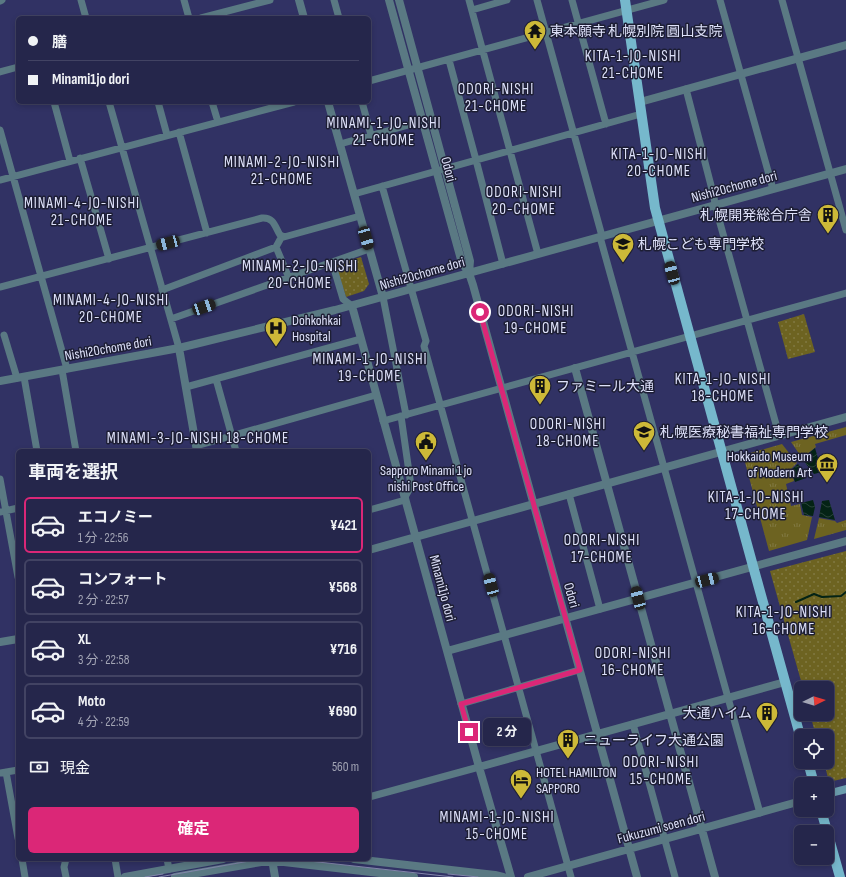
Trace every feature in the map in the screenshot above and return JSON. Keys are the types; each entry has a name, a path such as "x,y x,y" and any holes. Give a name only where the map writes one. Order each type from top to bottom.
{"main road":[{"path":"625,5 658,221 798,729"},
{"path":"834,792 846,789"},
{"path":"823,817 840,877"}],"street":[{"path":"81,0 85,16"},
{"path":"184,0 188,16"},
{"path":"206,16 242,3 270,0"},
{"path":"299,0 303,16"},
{"path":"334,0 338,16"},
{"name":"Odori","path":"389,0 462,263 469,273 502,388 638,877"},
{"name":"Odori","path":"399,0 471,261 469,273"},
{"path":"469,0 538,254"},
{"path":"472,10 507,0"},
{"path":"537,0 632,352 760,813"},
{"path":"572,0 606,124"},
{"path":"371,81 578,24 625,5 664,0"},
{"path":"720,0 773,189"},
{"path":"782,0 846,230"},
{"path":"640,102 846,45"},
{"path":"449,60 503,264"},
{"path":"0,72 16,68"},
{"path":"686,89 714,196 715,205 779,435"},
{"path":"55,104 70,161"},
{"path":"110,104 179,348 197,448 232,436 376,395"},
{"path":"159,104 167,135"},
{"path":"213,104 218,122"},
{"path":"0,180 286,104"},
{"path":"329,104 383,297 404,416 411,486 405,498 371,509"},
{"path":"363,104 371,135"},
{"path":"354,194 641,114"},
{"path":"340,144 422,121"},
{"path":"0,130 41,276 64,369 76,449"},
{"path":"178,132 206,233"},
{"path":"80,158 109,259"},
{"name":"Nishi20chome dori","path":"0,381 179,348 352,306 846,169"},
{"path":"382,186 426,341 424,346 571,877"},
{"path":"282,236 360,216"},
{"path":"0,287 266,218 273,222 279,234 282,236"},
{"path":"162,290 276,247 282,236"},
{"path":"276,247 289,278"},
{"path":"171,319 370,249"},
{"path":"332,262 343,299 352,306"},
{"path":"383,421 846,293"},
{"name":"Minami1jo dori","path":"352,306 478,766 511,877"},
{"path":"4,335 20,377 37,449"},
{"path":"186,387 361,339"},
{"path":"574,368 715,877"},
{"path":"216,379 235,449"},
{"path":"371,549 846,417"},
{"path":"0,479 3,511 16,568"},
{"path":"569,494 600,609"},
{"path":"3,511 16,508"},
{"path":"447,651 846,541"},
{"path":"0,642 16,639"},
{"path":"461,704 580,670"},
{"path":"371,796 785,682"},
{"path":"633,724 675,877"},
{"path":"16,770 3,773 16,829"},
{"name":"Fukuzumi soen dori","path":"528,877 794,803"},
{"path":"22,861 25,877"},
{"path":"66,861 64,867 66,877"},
{"path":"115,861 118,877"},
{"path":"167,861 169,869"},
{"path":"125,877 147,875 206,861"},
{"path":"175,877 201,875 266,861"},
{"path":"272,861 275,877"},
{"path":"278,861 414,877"},
{"path":"371,861 495,874 503,877"},
{"path":"198,864 201,875"}],"green space":[{"path":"361,257 369,284 364,291 346,297 336,266 338,264"},
{"path":"804,314 815,352 788,359 778,322"},
{"path":"846,427 846,435 815,444 816,447 802,458 791,442"},
{"path":"782,444 797,463 791,469 794,481 786,484 791,506 800,504 802,515 812,517 807,540 769,551 743,455"},
{"path":"819,518 835,521 837,523 846,520 846,530 814,539"},
{"path":"846,551 846,778 834,781 834,777 828,777 826,769 834,769 834,729 814,729 812,721 834,721 834,681 801,681 770,571"}],"water":[{"path":"815,448 822,472 814,474 802,459"},
{"path":"798,464 805,472 806,478 795,482 791,470"},
{"path":"813,500 815,507 813,516 804,515 801,503"},
{"path":"829,500 835,520 819,517 822,501"}],"waterway":[{"path":"796,602 814,594 822,597 841,596 846,592"}],"tram line":[{"path":"159,877 250,861"},
{"path":"309,861 453,877"},
{"path":"145,877 163,874"},
{"path":"448,874 478,877"}],"place":[{"name":"東本願寺 札幌別院 圓山支院","path":"535,50"},
{"name":"札幌開発総合庁舎","path":"828,234"},
{"name":"札幌こども専門学校","path":"623,264"},
{"name":"Dohkohkai Hospital","path":"276,348"},
{"name":"ファミール大通","path":"540,406"},
{"name":"札幌医療秘書福祉専門学校","path":"644,452"},
{"name":"Sapporo Minami 1 jo nishi Post Office","path":"426,462"},
{"name":"Hokkaido Museum of Modern Art","path":"827,484"},
{"name":"大通ハイム","path":"767,732"},
{"name":"ニューライフ大通公園","path":"568,760"},
{"name":"HOTEL HAMILTON SAPPORO","path":"521,800"}],"district":[{"name":"KITA-1-JO-NISHI 21-CHOME","path":"633,64"},
{"name":"ODORI-NISHI 21-CHOME","path":"496,98"},
{"name":"MINAMI-1-JO-NISHI 21-CHOME","path":"384,132"},
{"name":"KITA-1-JO-NISHI 20-CHOME","path":"659,162"},
{"name":"MINAMI-2-JO-NISHI 21-CHOME","path":"282,170"},
{"name":"ODORI-NISHI 20-CHOME","path":"524,200"},
{"name":"MINAMI-4-JO-NISHI 21-CHOME","path":"82,212"},
{"name":"MINAMI-2-JO-NISHI 20-CHOME","path":"300,274"},
{"name":"MINAMI-4-JO-NISHI 20-CHOME","path":"111,308"},
{"name":"ODORI-NISHI 19-CHOME","path":"536,320"},
{"name":"MINAMI-1-JO-NISHI 19-CHOME","path":"370,368"},
{"name":"KITA-1-JO-NISHI 18-CHOME","path":"723,388"},
{"name":"ODORI-NISHI 18-CHOME","path":"568,432"},
{"name":"MINAMI-3-JO-NISHI 18-CHOME","path":"198,438"},
{"name":"KITA-1-JO-NISHI 17-CHOME","path":"756,506"},
{"name":"ODORI-NISHI 17-CHOME","path":"602,548"},
{"name":"KITA-1-JO-NISHI 16-CHOME","path":"784,620"},
{"name":"ODORI-NISHI 16-CHOME","path":"633,662"},
{"name":"ODORI-NISHI 15-CHOME","path":"661,770"},
{"name":"MINAMI-1-JO-NISHI 15-CHOME","path":"497,826"}],"route":[{"path":"469,732 461,704 580,670 480,312"}]}
